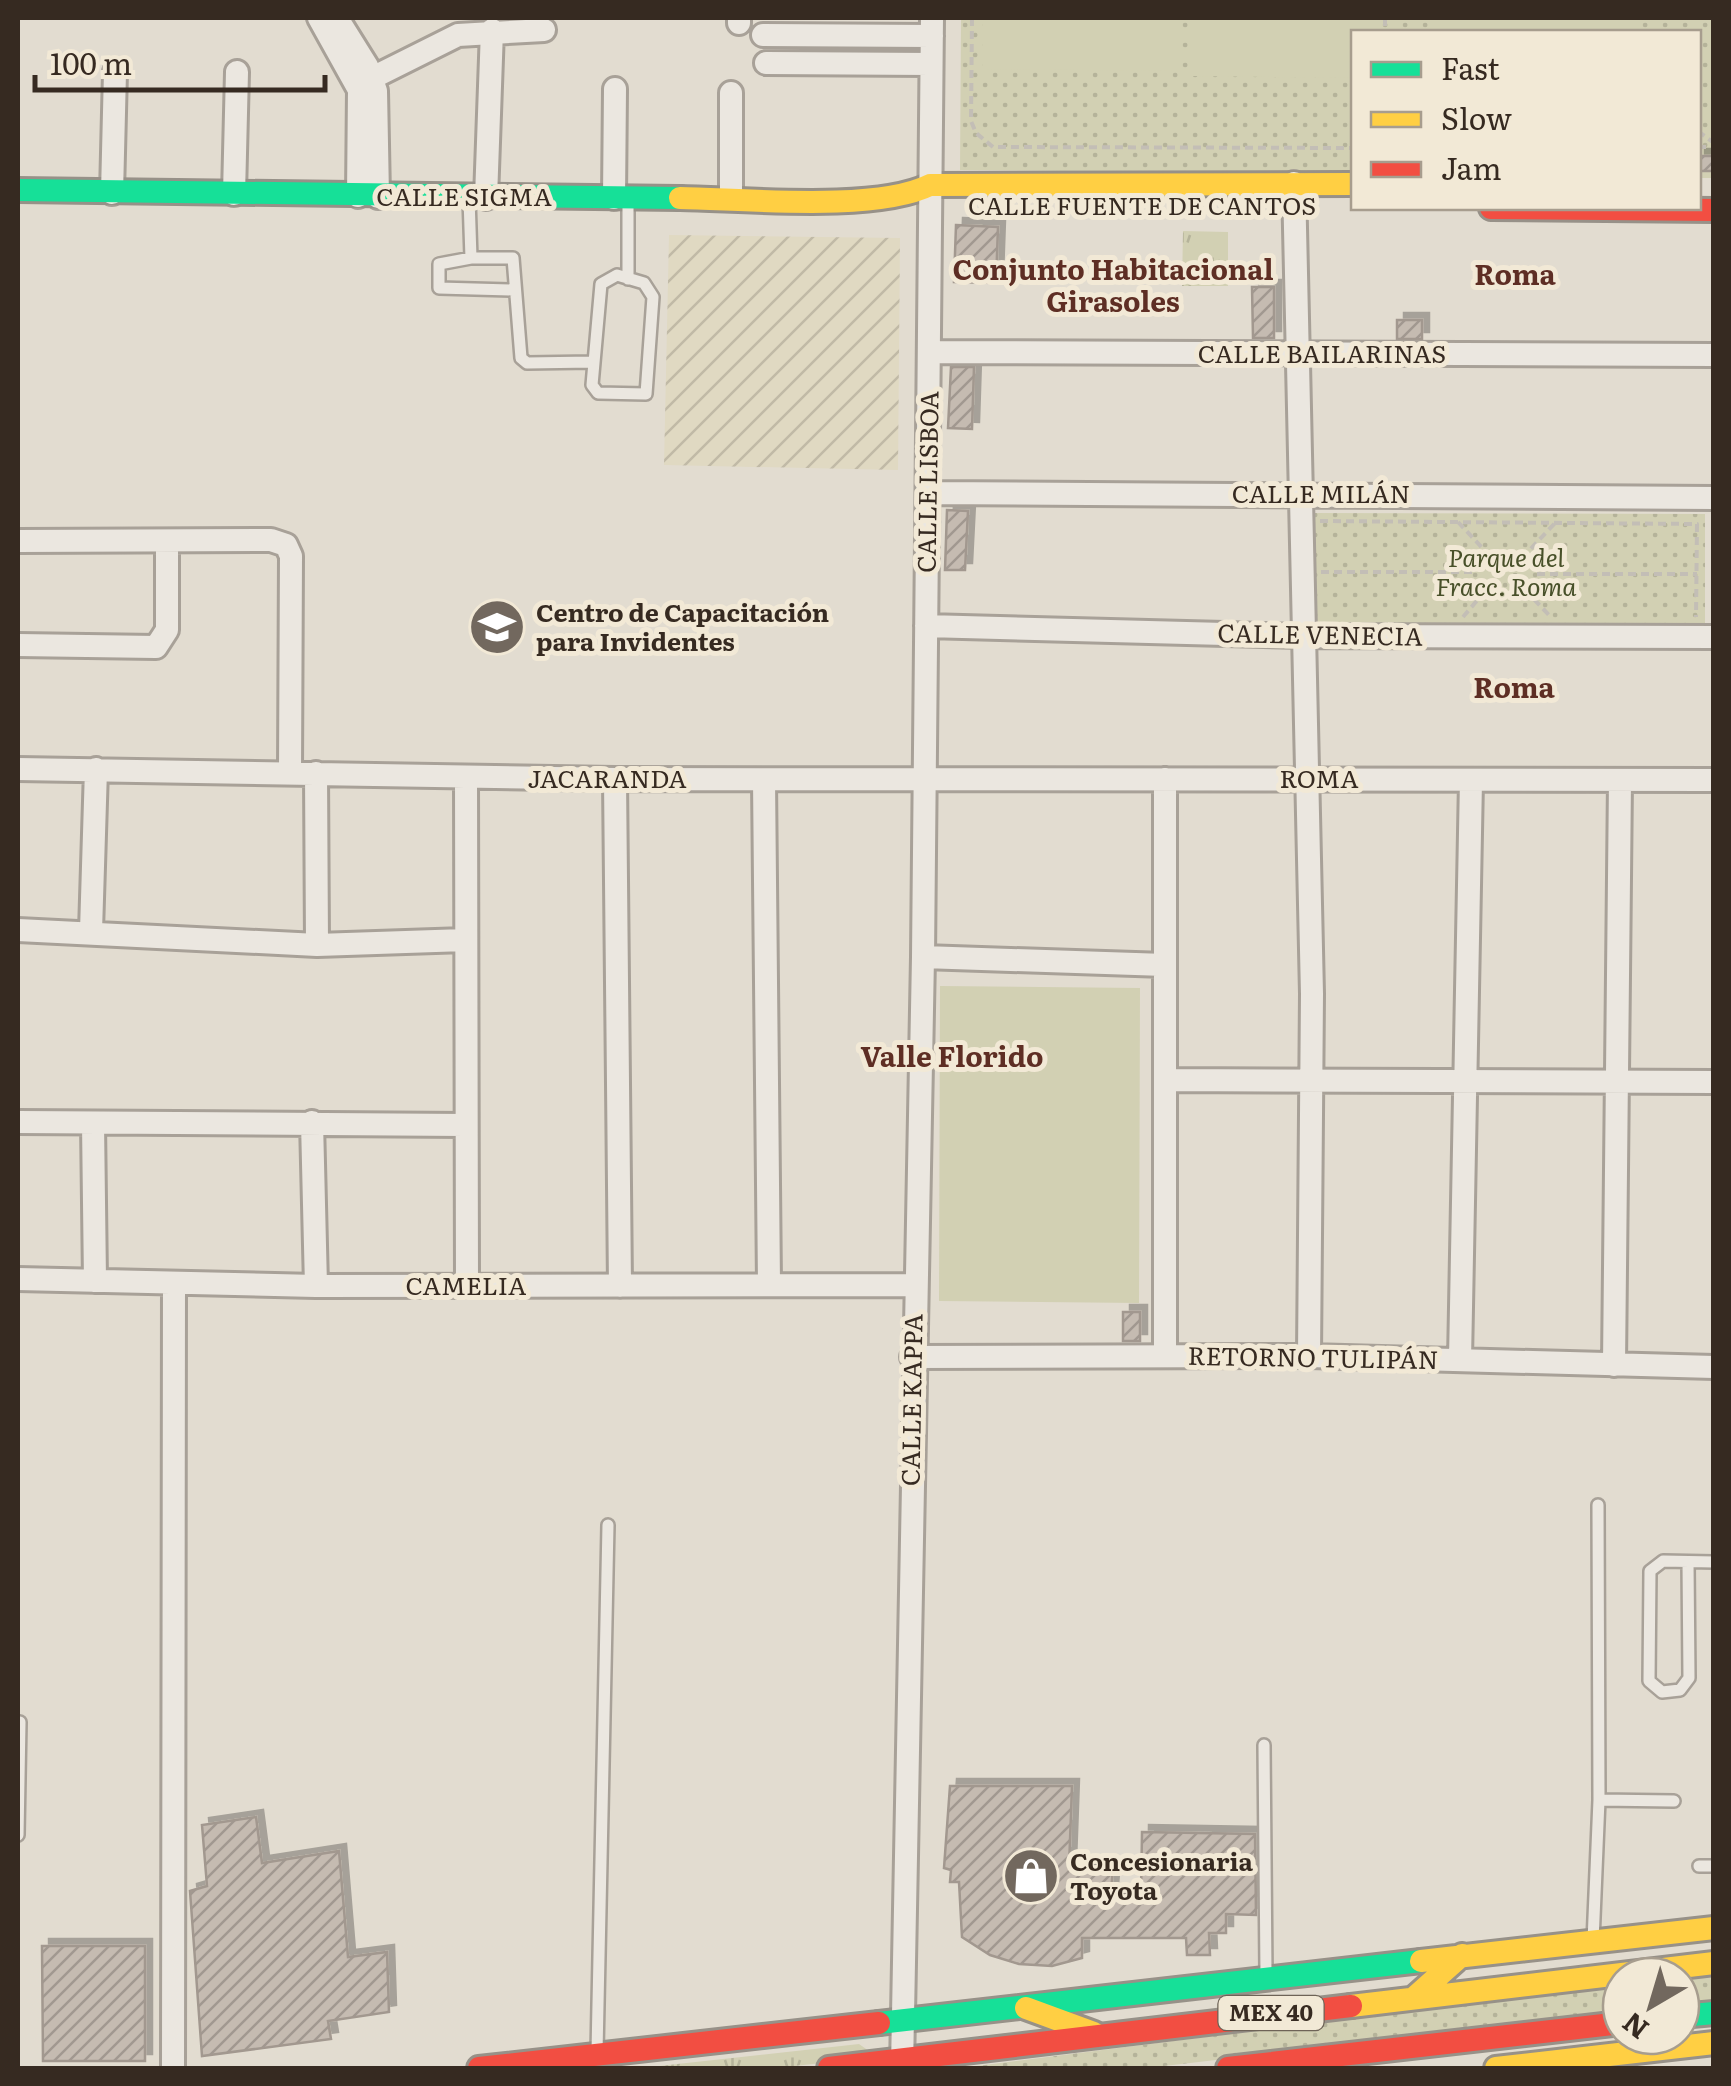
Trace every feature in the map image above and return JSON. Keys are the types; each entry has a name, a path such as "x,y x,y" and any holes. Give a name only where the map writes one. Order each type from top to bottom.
{"street":[{"path":"319,18 359,90 368,196"},
{"path":"337,18 372,78 378,104 368,196"},
{"path":"763,35 932,27 924,195"},
{"path":"372,78 458,35 492,30 544,30"},
{"path":"478,198 492,30"},
{"path":"766,63 931,64"},
{"path":"112,193 115,72"},
{"path":"234,194 238,72"},
{"path":"614,89 621,198"},
{"path":"730,93 731,200"},
{"name":"CALLE FUENTE DE CANTOS","path":"924,195 1294,194 1351,184"},
{"name":"CALLE SIGMA","path":"18,190 731,200 924,195"},
{"path":"1294,194 1312,1080 1309,1356"},
{"name":"CALLE FUENTE DE CANTOS","path":"1294,194 1351,205"},
{"name":"CALLE LISBOA","path":"924,195 930,352 925,780"},
{"name":"CALLE BAILARINAS","path":"930,352 1714,355"},
{"name":"CALLE MILÁN","path":"928,493 1714,498"},
{"path":"18,540 271,540 290,550 290,773"},
{"path":"18,644 156,647 162,643 167,630 167,541"},
{"name":"CALLE VENECIA","path":"926,626 1301,636 1705,631"},
{"name":"JACARANDA","path":"18,769 925,780"},
{"path":"91,932 96,770"},
{"path":"316,774 316,945"},
{"path":"466,777 467,1286"},
{"path":"615,779 620,1286"},
{"path":"1165,779 1165,1355"},
{"path":"764,780 769,1284"},
{"name":"ROMA","path":"925,780 1714,780"},
{"name":"CALLE KAPPA","path":"902,2064 925,780"},
{"path":"1460,1360 1471,780"},
{"path":"1614,1364 1620,780"},
{"path":"18,930 316,945 465,940"},
{"path":"923,957 1165,965"},
{"path":"1165,1080 1714,1082"},
{"path":"18,1122 465,1126"},
{"path":"93,1122 95,1282"},
{"path":"312,1122 316,1286"},
{"name":"CAMELIA","path":"18,1279 316,1286 914,1286"},
{"path":"174,1284 174,2068"},
{"name":"RETORNO TULIPÁN","path":"912,1357 1309,1356 1714,1366"},
{"path":"479,2068 1714,1928"},
{"path":"1416,1996 1462,1955"},
{"name":"MEX 40","path":"829,2068 902,2064 1099,2035 1714,1963"},
{"path":"1026,2008 1099,2035"},
{"name":"MEX 40","path":"1228,2068 1601,2025"},
{"path":"1496,2068 1714,2044"}],"lane":[{"path":"472,258 478,198"},
{"path":"621,198 628,278"},
{"path":"513,290 440,288 439,264 472,258 512,258 520,358 527,363 592,362"},
{"path":"617,275 628,278 644,284 654,297 649,391 598,392 592,385 592,362 602,284 617,275"},
{"path":"1593,1941 1599,1800 1598,1505"},
{"path":"596,2056 608,1525"},
{"path":"1688,1562 1689,1678 1680,1690 1662,1692 1649,1681 1649,1577 1658,1563 1688,1562 1714,1562"},
{"path":"18,1835 20,1722"},
{"path":"1264,1744 1266,1978"},
{"path":"1599,1800 1674,1802"},
{"path":"1698,1866 1714,1866"}],"path":[{"path":"972,18 971,121 976,133 993,147 1351,148"},
{"path":"1316,521 1707,524"},
{"path":"1458,522 1489,554"},
{"path":"1522,558 1556,522"},
{"path":"1697,524 1697,574 1705,631"},
{"path":"1316,572 1476,572"},
{"path":"1537,574 1697,574"},
{"path":"1474,623 1457,623 1486,590"},
{"path":"1525,590 1558,624 1542,624"}],"shaded area":[{"path":"669,235 900,238 898,470 664,465"}],"green space":[{"path":"961,18 1713,18 1713,178 1701,178 1701,30 1351,30 1351,174 960,170"},
{"path":"983,18 1180,18 1180,71 983,69"},
{"path":"1192,18 1372,18 1372,30 1351,30 1351,78 1192,76"},
{"path":"1442,18 1633,18 1633,30 1442,30"},
{"path":"1183,231 1228,232 1228,286 1182,286"},
{"name":"Parque del Fracc. Roma","path":"1307,513 1705,514 1705,633 1307,630"},
{"path":"940,986 1140,988 1139,1303 939,1301"},
{"path":"1713,1974 1713,2003 1701,2004 1701,1976"},
{"path":"1601,1987 1601,2015 1147,2068 961,2068"},
{"path":"859,2044 869,2051 861,2059 775,2068 641,2068"}],"building":[{"path":"1701,156 1714,156 1714,171 1701,171"},
{"path":"956,225 998,227 996,283 954,282"},
{"path":"1252,287 1274,287 1274,338 1253,338"},
{"path":"1397,320 1422,320 1422,339 1397,339"},
{"path":"951,367 974,367 972,429 948,428"},
{"path":"947,510 968,511 965,570 945,570"},
{"path":"1123,1312 1140,1312 1140,1341 1123,1341"},
{"name":"Concesionaria Toyota","path":"950,1786 1072,1786 1069,1868 1113,1866 1111,1893 1141,1895 1142,1832 1255,1834 1256,1915 1226,1914 1226,1933 1209,1933 1210,1955 1187,1955 1186,1938 1082,1938 1082,1958 1052,1966 1019,1964 990,1955 962,1937 959,1882 950,1882 951,1870 944,1868"},
{"path":"256,1817 262,1863 339,1851 348,1957 387,1952 389,2012 328,2021 331,2039 202,2056 190,1891 207,1886 202,1825"},
{"path":"42,1946 145,1946 145,2061 43,2061"}],"traffic: fast":[{"path":"18,190 680,198"},
{"path":"879,2023 1421,1961"},
{"path":"1701,2014 1714,2013"}],"traffic: slow":[{"path":"680,198 844,201 877,199 930,185 1351,184"},
{"path":"1421,1961 1714,1928"},
{"path":"1416,1996 1462,1955"},
{"path":"1351,2006 1714,1963"},
{"path":"1026,2008 1094,2033"},
{"path":"1496,2068 1714,2043"}],"traffic: jam":[{"path":"1701,210 1714,210"},
{"path":"829,2068 1351,2006"},
{"path":"479,2068 879,2023"},
{"path":"1228,2068 1601,2025"}],"place":[{"name":"Centro de Capacitación para Invidentes","path":"497,627"},
{"name":"Concesionaria Toyota","path":"1031,1876"}],"district":[{"name":"Roma","path":"1515,275"},
{"name":"Conjunto Habitacional Girasoles","path":"1113,286"},
{"name":"Roma","path":"1514,688"},
{"name":"Valle Florido","path":"952,1057"}]}
